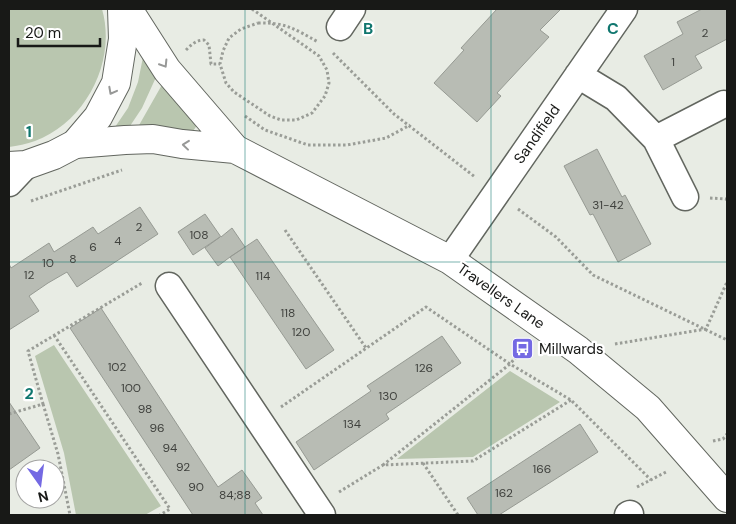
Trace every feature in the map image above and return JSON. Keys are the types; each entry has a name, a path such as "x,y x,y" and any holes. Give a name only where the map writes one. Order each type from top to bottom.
{"street":[{"path":"17,179 75,144 98,117 116,83 123,39 122,9"},
{"name":"Travellers Lane","path":"128,9 168,70 235,149"},
{"name":"Sandifield","path":"450,260 624,9"},
{"path":"578,75 616,98 656,139 685,197"},
{"path":"656,139 724,104"},
{"name":"Travellers Lane","path":"75,144 153,139 235,149 450,260 578,350 648,408 727,498"},
{"path":"169,286 319,511"}],"path":[{"path":"252,9 319,56 327,70 329,83 325,96 312,113 296,120 270,116 234,92 226,83 220,64 222,51 229,38 241,29 258,23 275,23 291,27 320,44"},
{"path":"340,28 394,114 495,193 556,237 593,274 727,340"},
{"path":"182,55 192,44 204,40 209,45 211,64 220,64"},
{"path":"244,116 265,130 308,144 347,145 386,138 410,125"},
{"path":"17,179 126,169"},
{"path":"286,230 366,348"},
{"path":"70,515 58,454 28,351 140,282 169,286"},
{"path":"706,330 727,282"},
{"path":"260,422 426,307 510,364 571,400 651,480"},
{"path":"578,350 706,330"},
{"path":"54,336 170,509 160,515"},
{"path":"319,511 383,465 510,364 523,349"},
{"path":"383,465 474,461 571,400"},
{"path":"9,414 43,404"},
{"path":"423,463 458,515"}],"green space":[{"path":"9,9 102,9 106,29 101,69 83,105 69,120 53,132 32,142 9,147"},
{"path":"143,57 157,75 142,108 130,126 113,130 128,108 138,82"},
{"path":"163,83 200,121 191,134 138,127"},
{"path":"54,345 161,506 145,515 76,515 64,453 35,356"},
{"path":"510,371 560,402 473,457 397,459"}],"building":[{"path":"497,9 561,9 540,30 549,37 497,93 501,96 477,122 434,83 464,50 461,48"},
{"path":"702,9 727,9 727,39 695,56 702,68 663,90 644,56 683,34 677,22"},
{"path":"597,149 622,197 625,195 651,244 618,262 593,214 590,215 564,166"},
{"path":"140,207 158,234 77,287 67,272 48,283 29,296 39,311 9,330 9,264 11,268 49,243 54,252 93,227 98,234"},
{"path":"205,214 221,237 232,228 245,247 257,239 334,350 306,369 230,257 218,266 205,248 220,237 193,255 178,232"},
{"path":"101,308 218,487 242,470 262,498 255,503 263,515 193,515 70,328"},
{"path":"442,336 461,363 386,414 389,419 314,470 296,442 371,391 367,386"},
{"path":"9,402 40,448 24,459 15,459 15,466 9,470"},
{"path":"580,424 598,452 499,515 478,515 467,498"}],"place":[{"name":"Millwards","path":"523,349"}]}
